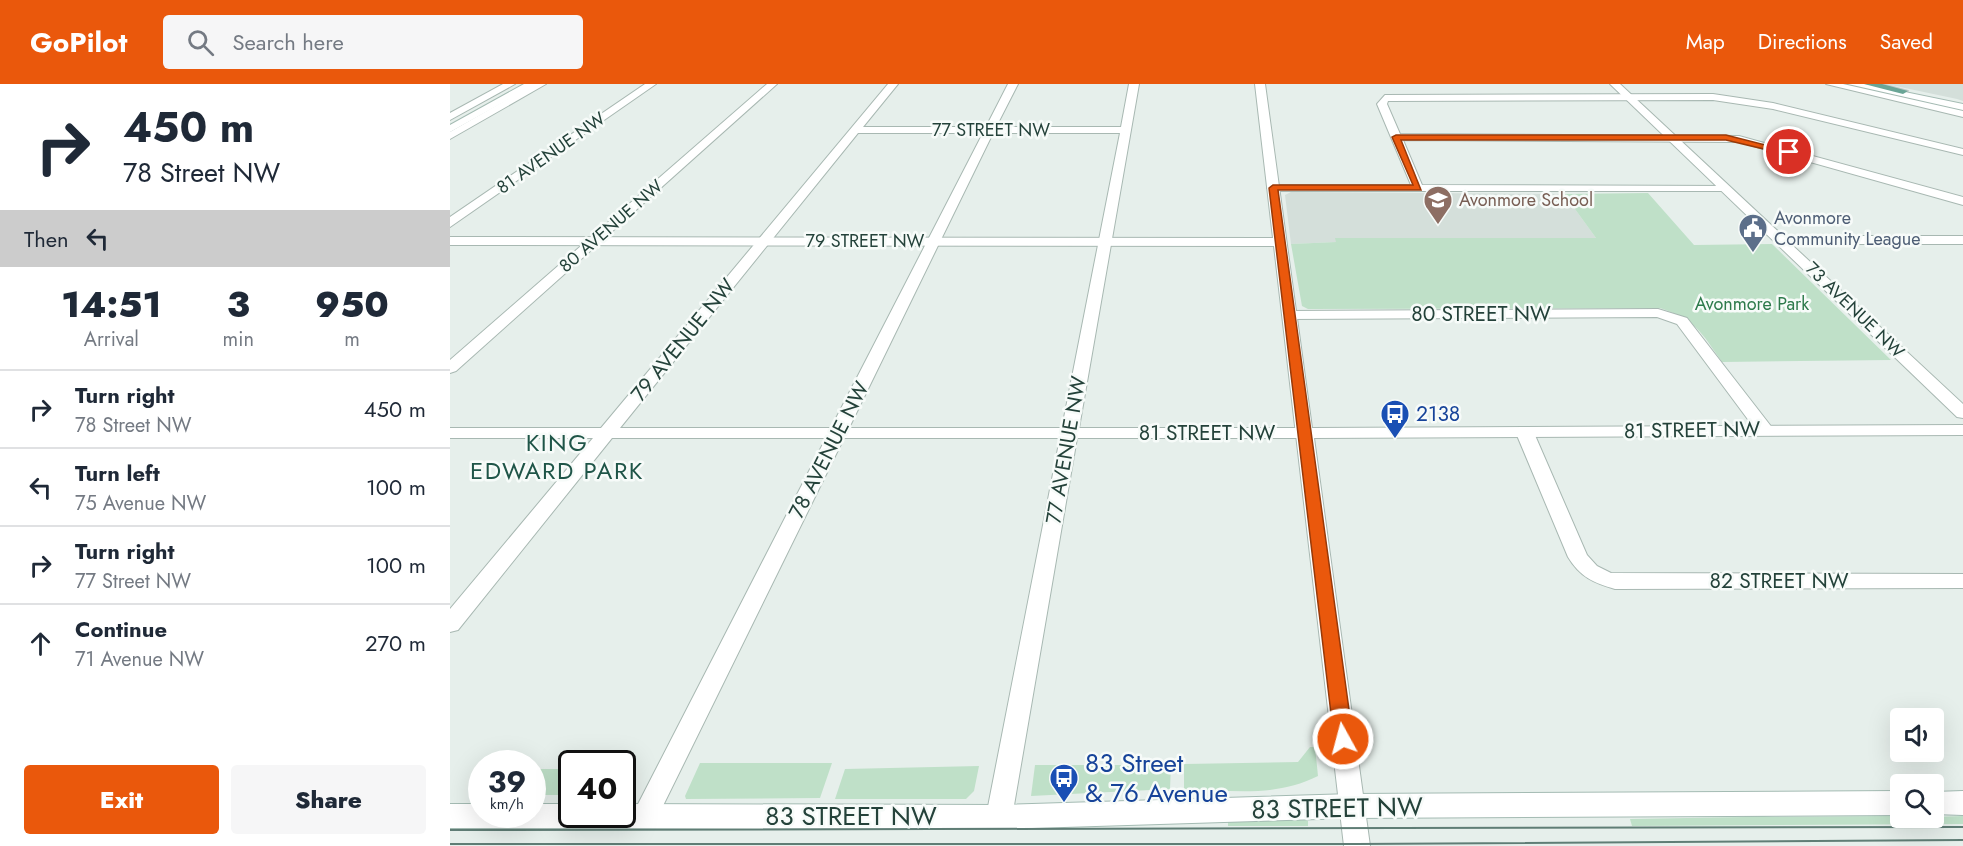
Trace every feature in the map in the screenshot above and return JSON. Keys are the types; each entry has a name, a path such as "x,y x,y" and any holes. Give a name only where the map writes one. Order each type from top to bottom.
{"main road":[{"path":"1869,84 1903,91"}],"street":[{"path":"450,117 510,84"},
{"path":"450,124 520,84"},
{"path":"450,129 531,84"},
{"path":"450,136 541,84"},
{"name":"81 AVENUE NW","path":"450,223 651,84"},
{"name":"80 AVENUE NW","path":"450,368 772,84"},
{"name":"79 AVENUE NW","path":"450,624 893,84"},
{"name":"78 AVENUE NW","path":"645,816 1013,84"},
{"name":"77 AVENUE NW","path":"999,817 1134,84"},
{"path":"1260,84 1358,846"},
{"name":"73 AVENUE NW","path":"1616,84 1963,413"},
{"path":"1831,84 1963,114"},
{"path":"1853,84 1963,106"},
{"path":"1874,84 1963,106"},
{"path":"1418,188 1381,102 1384,98 1700,96 1760,103 1963,152"},
{"name":"77 STREET NW","path":"855,130 1126,130"},
{"path":"1396,137 1671,137 1745,140 1963,201"},
{"path":"1273,188 1725,188"},
{"path":"1782,240 1963,240"},
{"name":"79 STREET NW","path":"450,241 1280,242"},
{"name":"80 STREET NW","path":"1289,315 1658,313 1673,316 1682,321 1764,429"},
{"name":"81 STREET NW","path":"450,433 1525,433 1764,429 1963,430"},
{"name":"82 STREET NW","path":"1525,433 1578,557 1585,568 1597,576 1615,582 1963,581"},
{"name":"83 STREET NW","path":"450,816 999,817 1352,806 1890,803"},
{"path":"1944,803 1963,803"}],"shaded area":[{"path":"1886,84 1963,84 1963,101 1957,99"},
{"name":"Avonmore School","path":"1291,192 1564,194 1596,238 1336,238 1336,242 1291,244 1285,195"}],"green space":[{"name":"Avonmore Park","path":"1648,193 1694,245 1772,244 1891,360 1722,362 1697,328 1682,317 1660,308 1308,309 1302,306 1291,244 1336,242 1335,238 1596,238 1564,194"},
{"path":"1310,747 1315,747 1318,776 1302,783 1252,791 1184,789 1184,764 1298,762"},
{"path":"700,763 832,763 820,798 686,799 685,796"},
{"path":"1035,765 1171,765 1170,789 1031,796"},
{"path":"979,766 974,791 966,799 835,799 845,769"},
{"path":"546,769 558,769 558,795 546,795"},
{"path":"1885,813 1890,813 1890,824 1632,826 1630,819 1744,817 1747,814 1772,817 1884,816"},
{"path":"1963,816 1963,824 1944,824 1944,817"},
{"path":"1302,819 1308,821 1308,826 1228,826 1228,820"}],"tram line":[{"path":"450,830 1963,827"},
{"path":"450,844 1357,844 1963,840"}],"place":[{"name":"Avonmore School","path":"1438,226"},
{"name":"Avonmore Community League","path":"1753,254"},
{"name":"2138","path":"1395,440"},
{"name":"83 Street & 76 Avenue","path":"1064,804"}],"district":[{"name":"KING EDWARD PARK","path":"557,456"}],"route":[{"path":"1343,739 1273,188 1418,188 1396,137 1726,137 1789,152"}]}
